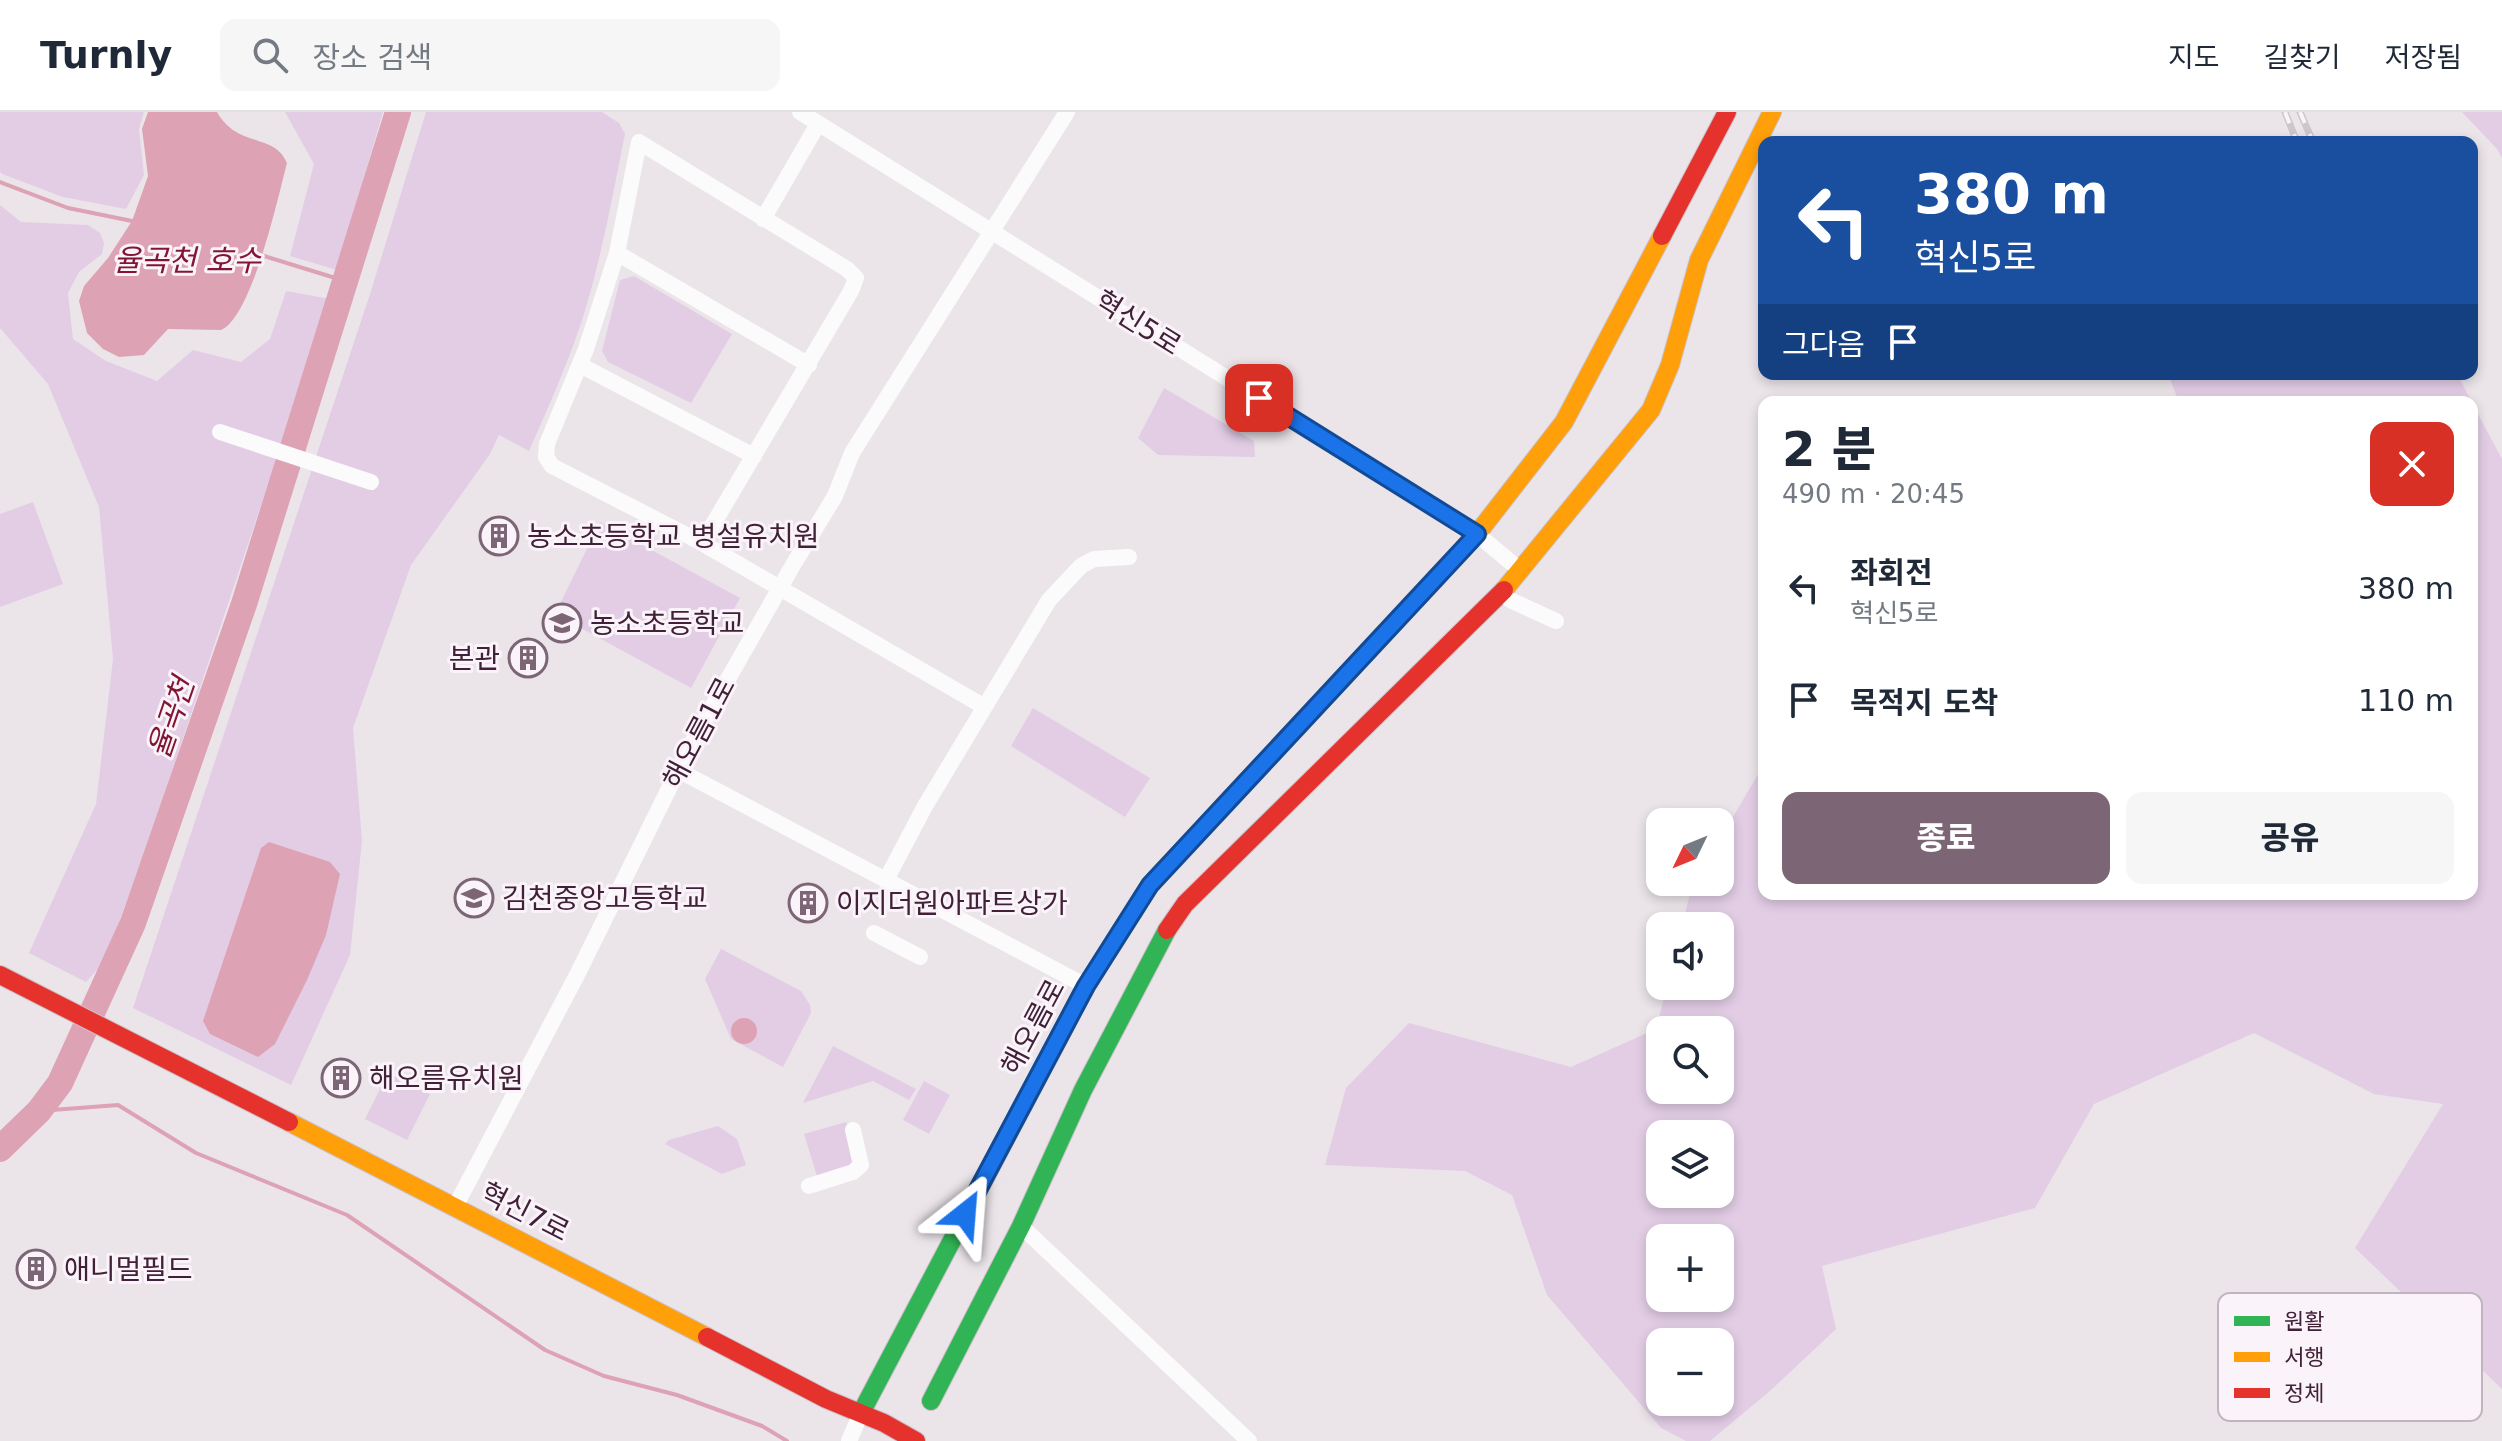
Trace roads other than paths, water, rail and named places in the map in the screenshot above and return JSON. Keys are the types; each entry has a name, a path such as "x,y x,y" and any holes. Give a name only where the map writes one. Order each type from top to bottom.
{"street":[{"name":"혁신5로","path":"800,112 1477,534 1520,570"},
{"name":"해오름1로","path":"455,1207 578,973 678,770 780,587 835,496 852,453 1067,112"},
{"name":"해오름로","path":"861,1413 1086,986 1150,885 1477,534 1564,422 1727,112"},
{"path":"1760,136 1772,112"},
{"path":"763,219 818,124"},
{"path":"931,1401 1021,1226 1083,1090 1161,941 1185,904 1490,603 1651,410 1670,365 1699,260 1758,140"},
{"path":"702,543 809,365 856,278 847,269 639,142 617,253 580,365 547,444 546,457 552,466 702,543 983,706"},
{"path":"617,253 809,365"},
{"path":"580,365 754,456"},
{"path":"220,432 371,482"},
{"path":"886,880 983,706 1049,600 1069,576 1094,559 1129,557"},
{"path":"1510,600 1556,621"},
{"path":"678,770 1086,986"},
{"path":"874,933 920,957"},
{"name":"혁신7로","path":"5,977 826,1399 916,1441"},
{"path":"809,1186 853,1172 861,1165 853,1130"},
{"path":"1021,1226 1249,1441"},
{"path":"849,1441 861,1413"}],"water":[{"name":"율곡천 호수","path":"148,112 217,112 235,131 274,147 287,163 253,280 232,320 221,330 168,329 144,355 119,357 103,349 87,333 79,301 84,286 108,258 132,221 148,176 142,129"},
{"path":"269,842 330,862 340,874 326,935 307,980 275,1044 258,1057 210,1034 203,1021 261,848"},
{"path":"744,1018 753,1022 757,1031 753,1040 744,1044 735,1040 731,1031 735,1022"}],"waterway":[{"name":"율곡천","path":"0,1149 39,1111 60,1083 133,923 244,604 398,112"},
{"name":"율곡천","path":"0,182 68,208 132,221"},
{"name":"율곡천","path":"261,255 345,281"},
{"path":"39,1111 118,1105 196,1153 347,1215 545,1350 604,1376 677,1395 762,1426 787,1441"}],"railway":[{"path":"2285,112 2295,136"},
{"path":"2300,112 2310,136"}],"place":[{"name":"농소초등학교 병설유치원","path":"499,536"},
{"name":"농소초등학교","path":"562,623"},
{"name":"본관","path":"528,658"},
{"name":"김천중앙고등학교","path":"474,898"},
{"name":"이지더원아파트상가","path":"808,903"},
{"name":"해오름유치원","path":"341,1078"},
{"name":"애니멀필드","path":"36,1269"}]}
